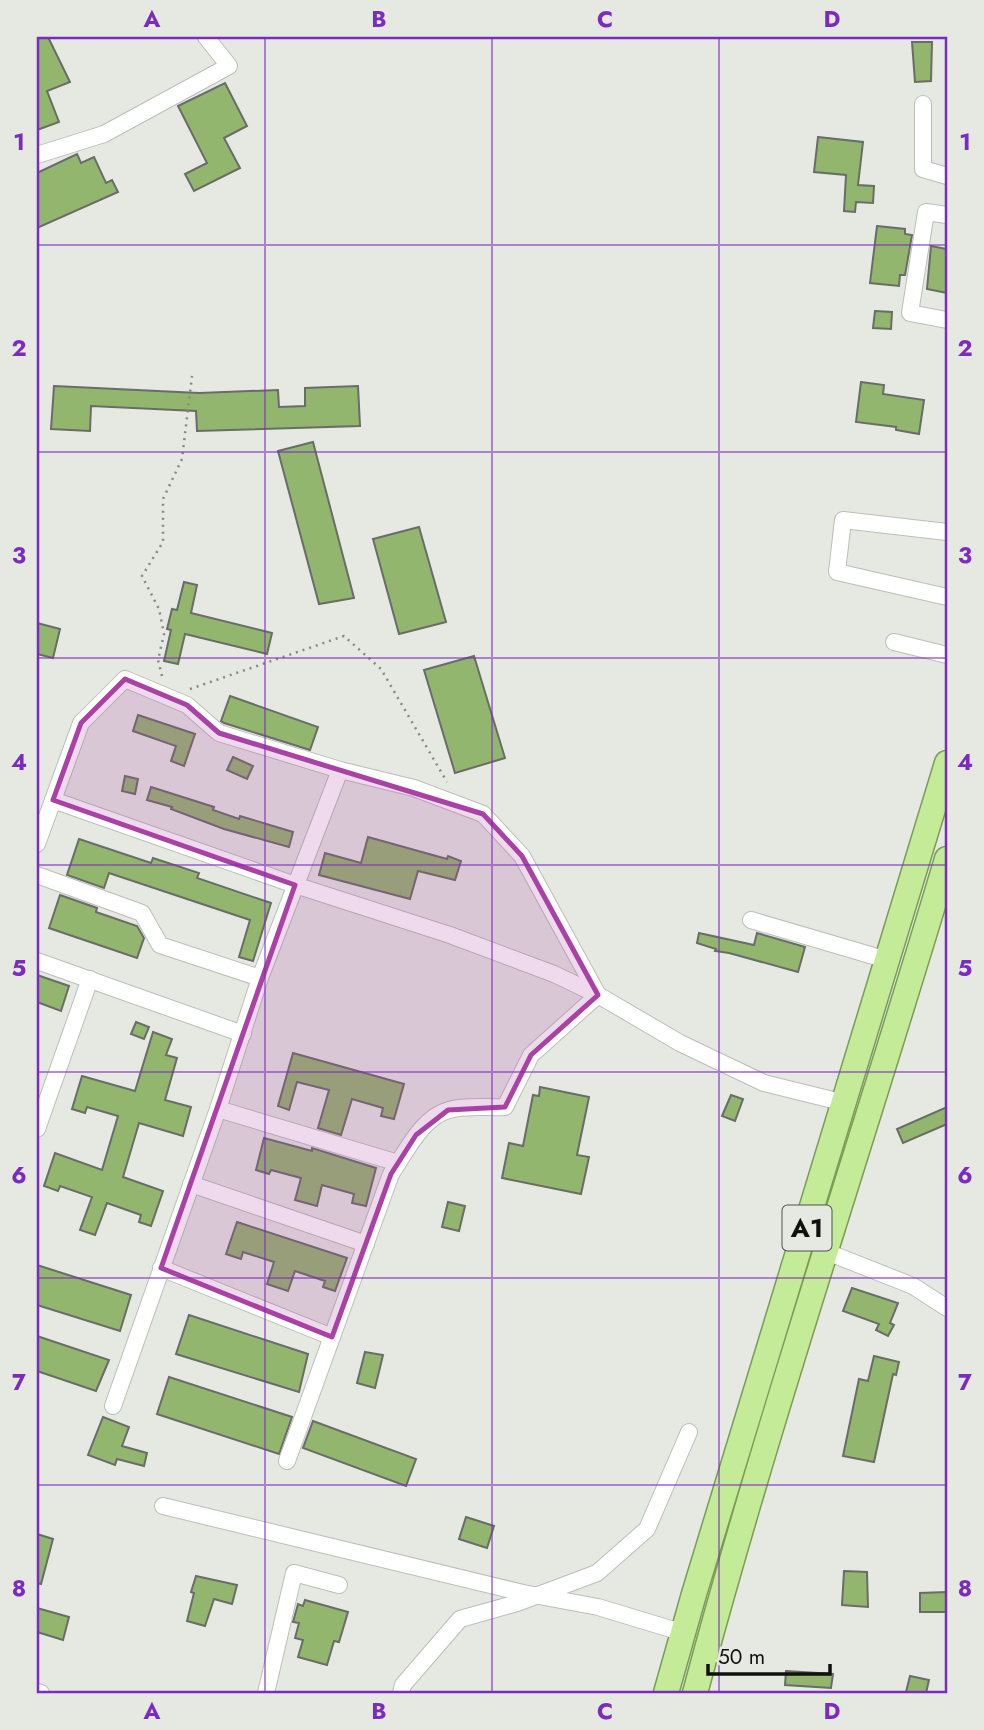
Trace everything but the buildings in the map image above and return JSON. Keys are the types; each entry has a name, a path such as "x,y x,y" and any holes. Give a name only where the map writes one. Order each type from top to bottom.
{"highway":[{"name":"A1","path":"666,1693 947,763"},
{"name":"A1","path":"695,1693 719,1603 947,859"}],"street":[{"path":"37,155 104,134 229,66 206,37"},
{"path":"923,104 923,169 947,176"},
{"path":"947,215 926,212 910,313 947,320"},
{"path":"947,532 843,520 837,572 947,597"},
{"path":"894,642 947,654"},
{"path":"37,844 81,723 125,679 187,705 219,733 340,770 414,789 483,814 522,856 598,995"},
{"path":"113,1406 218,1109 260,978 340,770"},
{"path":"53,800 295,885 450,935 554,974 598,995 681,1044 764,1083 845,1103"},
{"path":"37,875 142,913 160,945 260,978"},
{"path":"751,920 887,960"},
{"path":"37,961 243,1034"},
{"path":"37,1129 90,979"},
{"path":"287,1461 391,1174 416,1135 430,1121 448,1110 505,1107 531,1055 598,995"},
{"path":"218,1109 398,1163"},
{"path":"191,1184 366,1244"},
{"path":"827,1252 913,1286 947,1308"},
{"path":"161,1268 332,1336"},
{"path":"401,1693 403,1685 460,1619 537,1596 597,1573 647,1529 689,1432"},
{"path":"163,1506 537,1596 598,1607 684,1633"},
{"path":"265,1693 293,1573 339,1585"}],"path":[{"path":"192,376 182,459 163,499 163,542 142,576 159,609 164,634 158,660 167,697 344,636 382,669 443,779 453,788"}],"highlighted area":[{"path":"125,679 187,705 219,733 483,814 522,856 598,995 531,1055 505,1107 448,1110 416,1135 391,1174 332,1337 161,1268 295,885 53,800 81,723"}]}
